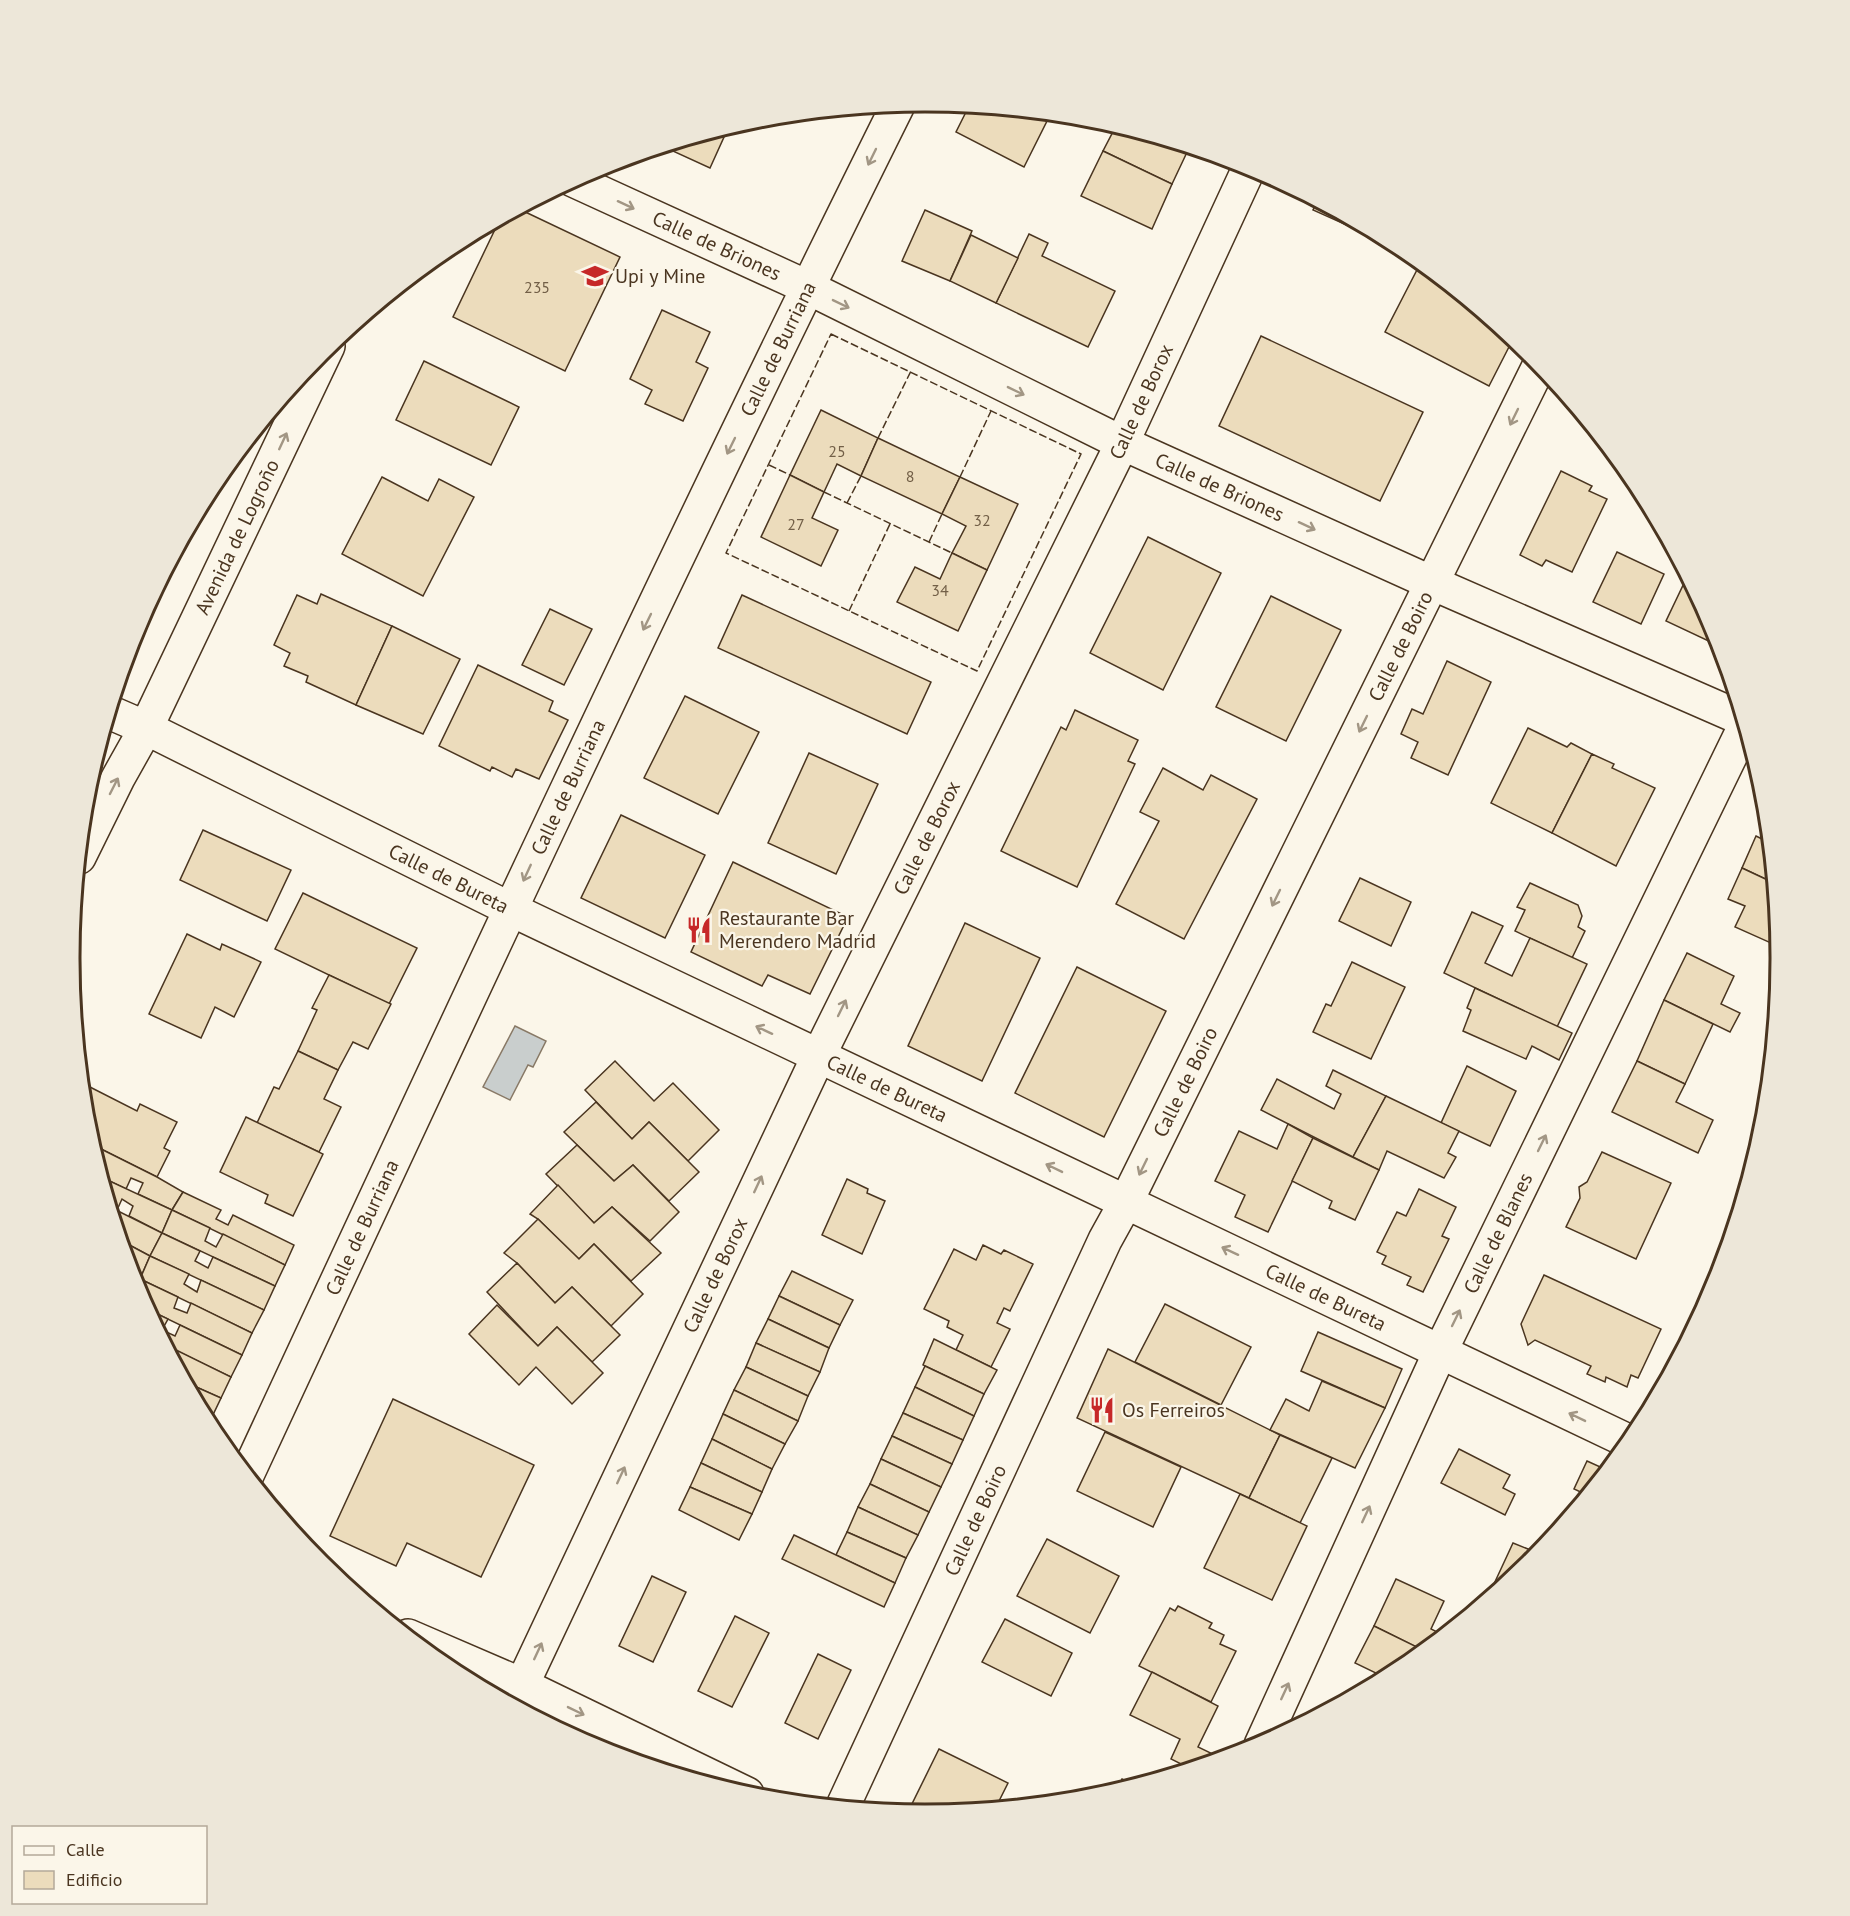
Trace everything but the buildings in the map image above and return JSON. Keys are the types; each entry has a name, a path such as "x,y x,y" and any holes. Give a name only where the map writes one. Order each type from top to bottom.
{"street":[{"name":"Calle de Burriana","path":"250,1468 510,909 807,287 894,113"},
{"name":"Calle de Borox","path":"518,1694 819,1055 1122,443 1246,176"},
{"name":"Calle de Briones","path":"584,185 807,287 1122,443 1432,583 1735,715"},
{"name":"Avenida de Logroño","path":"89,837 146,728 315,373"},
{"name":"Calle de Boiro","path":"846,1799 1106,1240 1535,373"},
{"path":"115,715 146,728"},
{"name":"Calle de Bureta","path":"146,728 510,909 1621,1438"},
{"name":"Calle de Blanes","path":"1266,1731 1441,1350 1741,735"},
{"path":"450,1658 518,1694 698,1773"}],"shaded area":[{"path":"515,1026 546,1041 533,1067 528,1065 510,1100 483,1087"}],"fence":[{"path":"831,334 1081,454 977,671 726,553 831,334"},
{"path":"878,438 911,371"},
{"path":"960,477 991,411"},
{"path":"769,465 790,475"},
{"path":"847,503 861,476"},
{"path":"824,492 952,553"},
{"path":"929,542 942,514"},
{"path":"849,611 890,524"}],"place":[{"name":"Upi y Mine","path":"595,276"},
{"name":"Restaurante Bar Merendero Madrid","path":"699,930"},
{"name":"Os Ferreiros","path":"1102,1410"}]}
